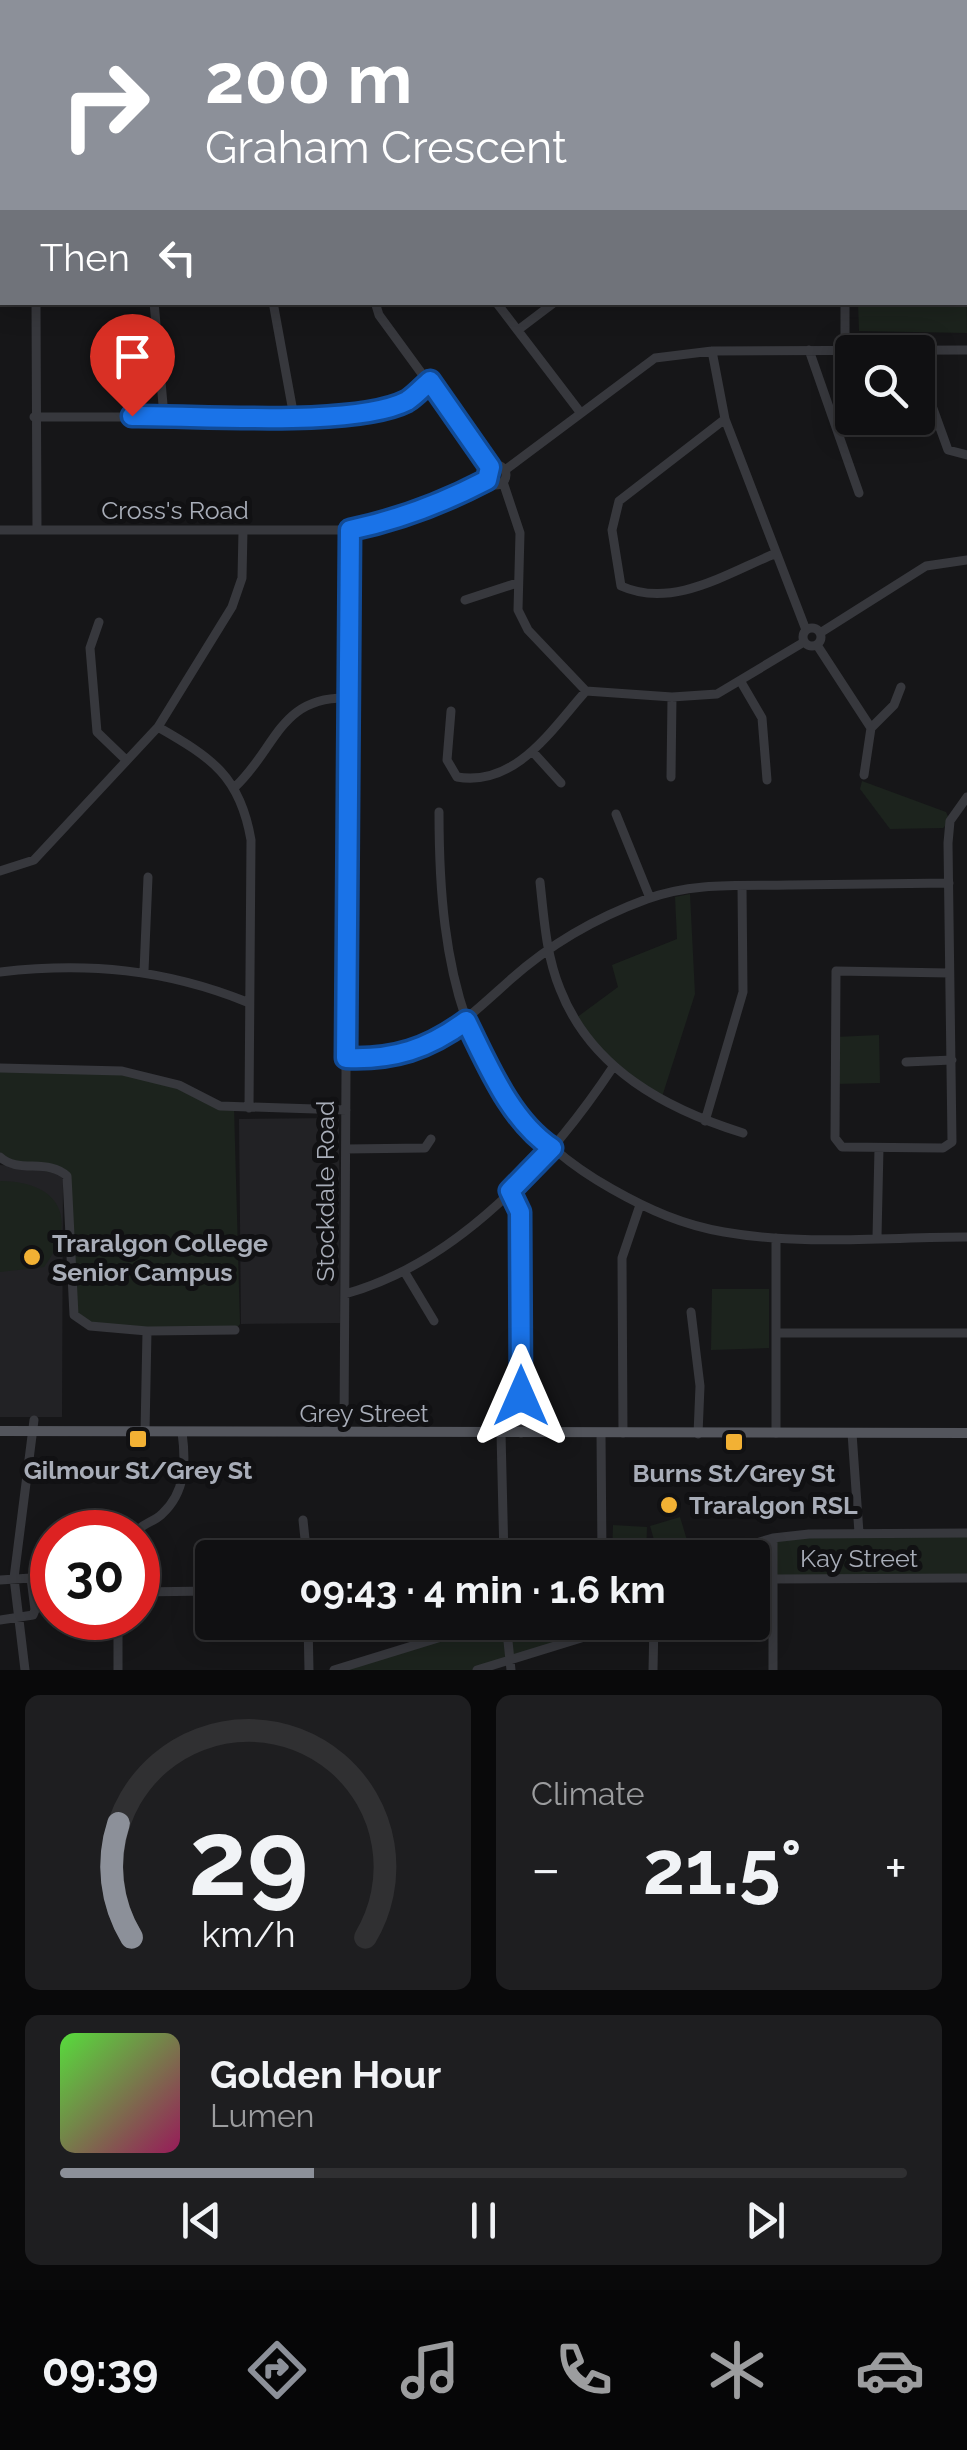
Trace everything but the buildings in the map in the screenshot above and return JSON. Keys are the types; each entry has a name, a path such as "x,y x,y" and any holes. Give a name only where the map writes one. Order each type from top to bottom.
{"main road":[{"name":"Grey Street","path":"0,1431 33,1426 144,1432 967,1434"}],"street":[{"path":"36,305 38,530"},
{"path":"154,305 164,416"},
{"path":"273,305 294,417"},
{"path":"376,305 379,315 490,467 504,470"},
{"path":"498,305 580,412"},
{"path":"518,330 552,305"},
{"path":"844,305 845,335"},
{"path":"809,350 859,493"},
{"path":"835,350 712,351 655,358 504,470 503,482 520,533 518,610 528,630 586,691 672,698 717,694 804,642 817,645 871,728"},
{"path":"935,351 967,350"},
{"path":"712,351 724,418 806,630 804,642"},
{"path":"34,417 294,417 387,408 410,400 430,381"},
{"path":"935,414 948,450 967,455"},
{"path":"724,418 619,501 612,530 622,586 642,595 680,593 774,554"},
{"path":"490,467 487,480 495,485 503,482"},
{"name":"Cross's Road","path":"0,530 350,530 404,516 487,480"},
{"path":"0,870 34,860 158,728 232,607 242,578 243,530"},
{"name":"Stockdale Road","path":"344,1432 350,530"},
{"path":"817,645 820,633 926,566 967,560"},
{"path":"465,600 517,583"},
{"path":"99,622 90,648 97,732 126,760"},
{"path":"806,630 820,633"},
{"path":"740,682 762,718 767,780"},
{"path":"864,775 871,728 894,705 901,687"},
{"path":"451,710 446,760 457,777 479,780 502,774 532,752 586,691"},
{"path":"236,786 254,770 284,721 306,704 348,698"},
{"path":"671,778 672,698"},
{"path":"158,728 211,761 236,786 246,807 251,840 249,1108"},
{"path":"532,752 560,783"},
{"path":"949,973 836,971 835,1138 842,1147 944,1148 952,1142 950,821 967,797"},
{"path":"439,812 439,890 447,953 466,1021 497,1085 537,1138 584,1174 680,1223 776,1238 967,1237"},
{"path":"616,814 650,898"},
{"path":"144,971 148,877"},
{"path":"540,882 549,952 560,991 612,1067 672,1107 743,1133"},
{"path":"346,1058 402,1055 426,1047 466,1021 512,978 576,932 650,898 696,886 948,883"},
{"path":"705,1121 743,992 742,886"},
{"path":"0,972 57,966 144,971 248,1002"},
{"path":"906,1062 952,1060"},
{"path":"345,1294 387,1282 510,1191 576,1122 612,1067"},
{"path":"0,1068 122,1070 178,1085 220,1106 346,1110"},
{"path":"346,1149 425,1148 431,1139"},
{"path":"878,1237 879,1148"},
{"path":"0,1157 7,1163 57,1166 68,1176 74,1315 90,1326 147,1332 236,1330"},
{"path":"510,1191 520,1212 522,1433"},
{"path":"623,1433 622,1258 640,1205"},
{"path":"776,1238 776,1433"},
{"path":"404,1271 434,1321"},
{"path":"691,1312 700,1386 698,1434"},
{"path":"144,1432 147,1332"},
{"path":"778,1333 967,1333"},
{"path":"24,1670 14,1578 33,1426"},
{"path":"160,1516 177,1494 185,1474 182,1432"},
{"path":"501,1433 504,1540"},
{"path":"600,1433 602,1540"},
{"path":"852,1433 859,1533"},
{"path":"303,1520 305,1540"},
{"name":"Kay Street","path":"766,1540 859,1533 967,1533"},
{"path":"773,1538 773,1670"},
{"name":"Kay Street","path":"770,1580 967,1578"},
{"path":"0,1580 34,1582 33,1615 0,1620"},
{"path":"160,1592 195,1591"},
{"path":"118,1640 118,1670"},
{"path":"308,1640 309,1670"},
{"path":"334,1670 432,1640"},
{"path":"477,1670 511,1664 581,1640"},
{"path":"653,1670 654,1640"}],"shaded area":[{"path":"858,305 967,305 967,333 859,331"},
{"path":"862,781 946,812 950,821 943,828 890,829 860,789"},
{"path":"690,894 695,994 661,1100 613,1067 576,1018 618,987 612,965 677,939 675,897"},
{"path":"879,1035 880,1083 835,1084 835,1037"},
{"path":"0,1068 122,1071 234,1107 240,1324 235,1330 90,1326 74,1315 67,1176 7,1163 0,1157"},
{"path":"339,1118 340,1323 241,1324 239,1119"},
{"name":"Traralgon College Senior Campus","path":"0,1165 55,1170 63,1179 62,1417 0,1417"},
{"path":"0,1181 37,1188 58,1206 61,1233 44,1267 0,1272"},
{"path":"712,1289 769,1289 769,1348 711,1350"},
{"path":"680,1517 687,1540 654,1540 650,1526"},
{"path":"613,1525 647,1527 647,1540 613,1540"},
{"path":"967,1533 967,1578 770,1581 770,1540 767,1540"},
{"path":"433,1640 577,1640 477,1670 332,1670"}],"place":[{"name":"Traralgon College Senior Campus","path":"32,1257"},
{"name":"Gilmour St/Grey St","path":"138,1439"},
{"name":"Burns St/Grey St","path":"734,1442"},
{"name":"Traralgon RSL","path":"669,1505"}],"route":[{"path":"132,416 294,417 387,408 410,400 430,381 490,467 487,480 460,494 386,522 350,530 346,1058 378,1060 402,1055 426,1047 466,1021 497,1085 537,1138 552,1148 510,1191 520,1212 521,1396"}]}
